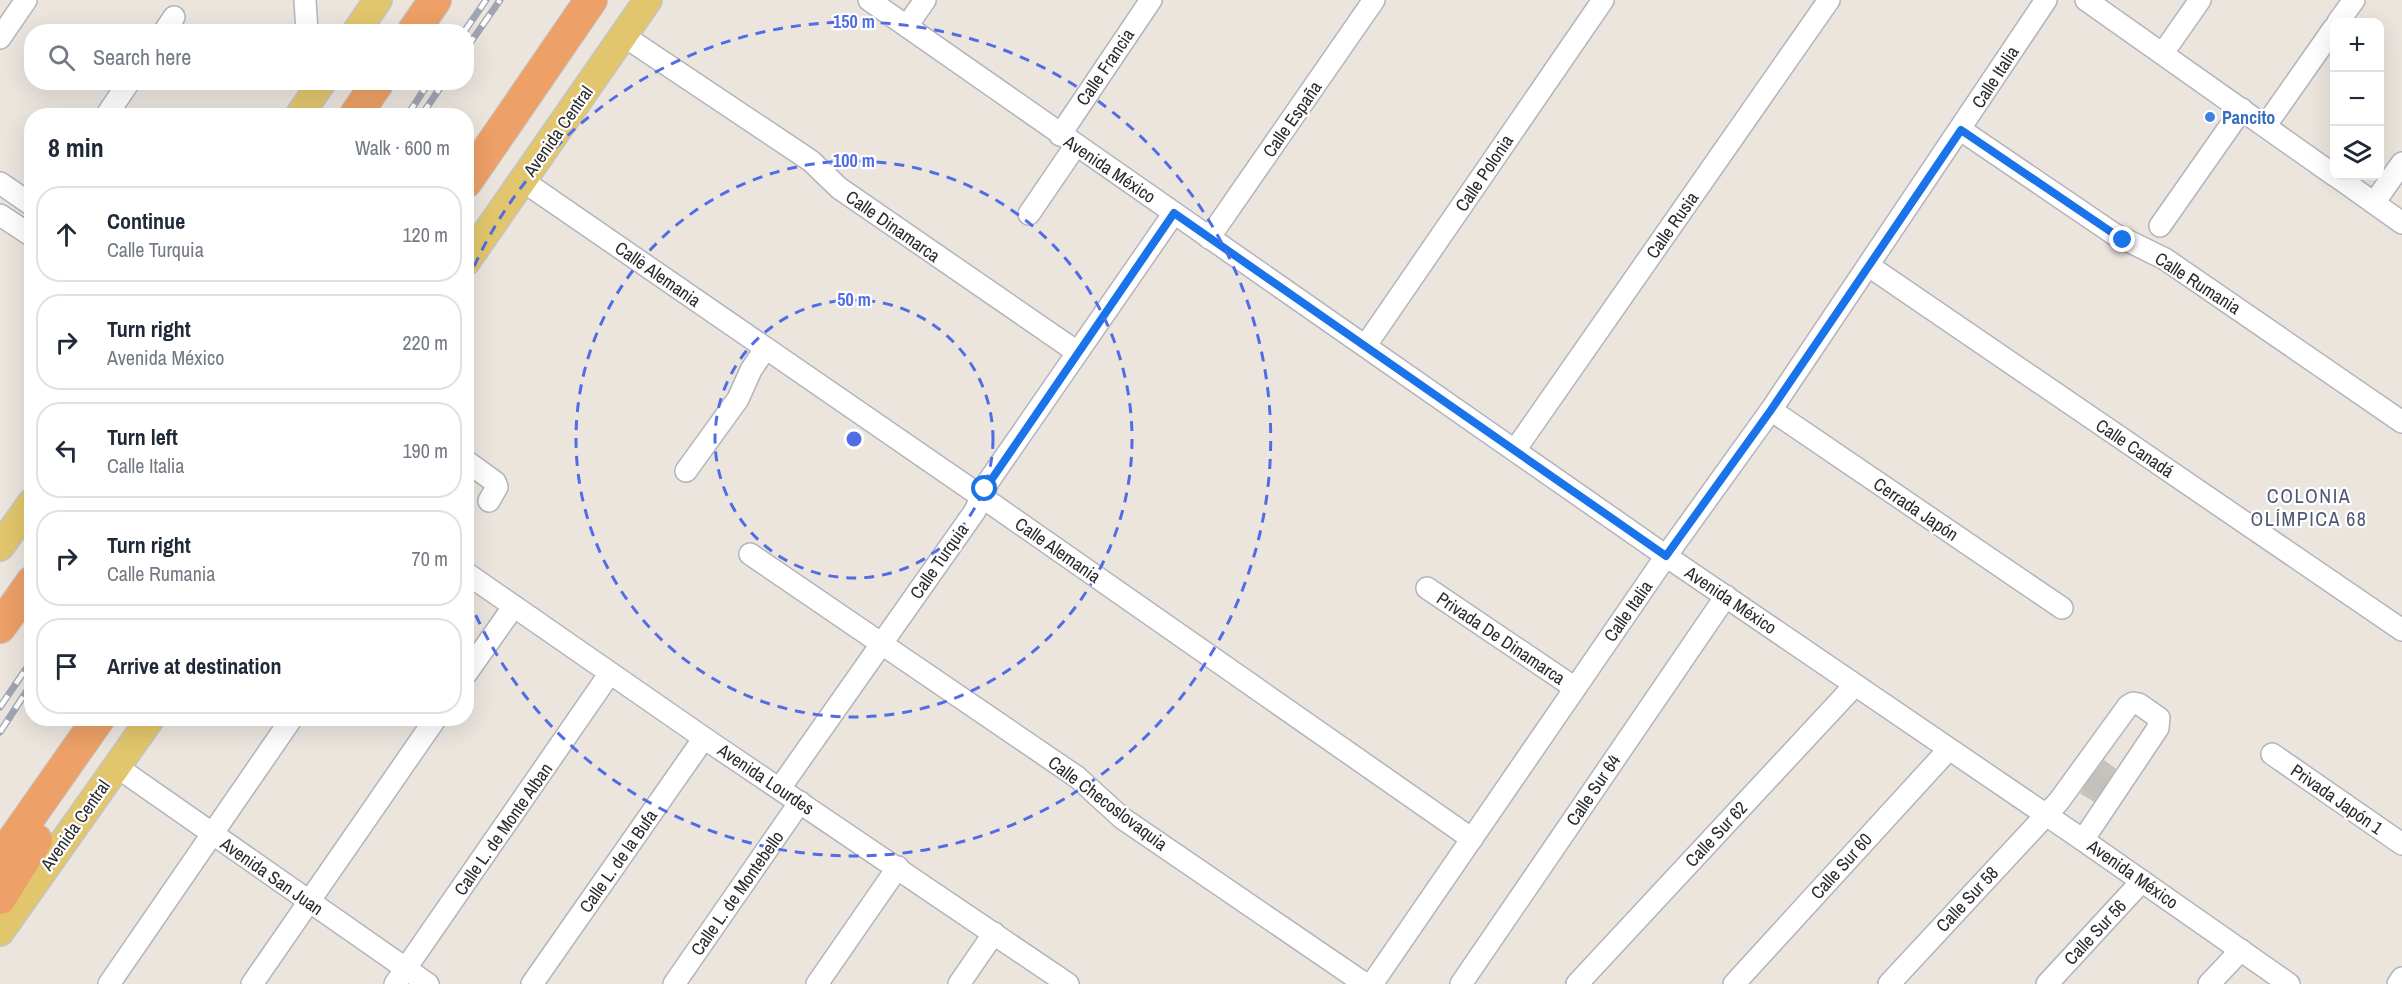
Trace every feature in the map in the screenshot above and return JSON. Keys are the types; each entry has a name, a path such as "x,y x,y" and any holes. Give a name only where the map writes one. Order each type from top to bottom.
{"highway":[{"path":"418,24 435,0"},
{"path":"474,170 591,0"},
{"path":"360,108 373,90"},
{"path":"0,859 94,726"},
{"path":"0,898 59,802 80,747"}],"main road":[{"path":"362,24 378,0"},
{"name":"Avenida Central","path":"474,251 648,0"},
{"path":"304,108 316,90"},
{"path":"4,531 24,510"},
{"name":"Avenida Central","path":"0,932 145,726"}],"street":[{"path":"0,38 26,0"},
{"path":"305,0 306,24"},
{"name":"Avenida México","path":"869,0 1666,556 2083,840 2289,984"},
{"path":"907,26 925,0"},
{"name":"Calle Francia","path":"1029,213 1068,140 1151,0"},
{"name":"Calle España","path":"1209,238 1374,0"},
{"name":"Calle Polonia","path":"1366,345 1603,0"},
{"name":"Calle Rusia","path":"1515,450 1829,0"},
{"name":"Calle Italia","path":"1372,984 1666,556 1771,410 1961,130 2046,0"},
{"path":"2086,0 2330,171"},
{"path":"2163,53 2200,0"},
{"path":"2341,18 2354,0"},
{"path":"2266,125 2330,34"},
{"name":"Calle Dinamarca","path":"624,36 811,161 839,188 1077,352"},
{"path":"111,108 124,90"},
{"path":"2160,226 2242,109"},
{"name":"Calle Rumania","path":"1961,130 2114,234 2165,259 2402,422"},
{"path":"2374,203 2402,163"},
{"path":"2342,180 2402,223"},
{"name":"Calle Alemania","path":"523,181 982,496 1472,839"},
{"path":"0,183 24,200"},
{"name":"Calle Turquia","path":"780,788 975,511 988,482 1174,213"},
{"path":"0,215 24,231"},
{"name":"Calle Canadá","path":"1869,266 2402,630"},
{"path":"686,471 738,399 751,369 765,349"},
{"name":"Cerrada Japón","path":"1771,410 2062,608"},
{"path":"474,470 495,482 497,487 489,501"},
{"name":"Calle Checoslovaquia","path":"750,554 1077,777 1122,818 1365,984"},
{"name":"Avenida Lourdes","path":"474,578 704,738 1068,984"},
{"name":"Privada De Dinamarca","path":"1427,588 1575,688"},
{"name":"Calle Sur 64","path":"1461,984 1726,596"},
{"path":"474,663 514,606"},
{"name":"Calle L. de Monte Alban","path":"401,976 610,673"},
{"name":"Calle Sur 62","path":"1577,984 1855,685"},
{"name":"Calle Sur 58","path":"1889,984 2045,814 2083,776 2130,704 2139,704 2156,715 2160,722 2158,728 2108,793 2083,840"},
{"path":"109,984 287,726"},
{"path":"252,984 430,726"},
{"name":"Calle L. de la Bufa","path":"532,984 704,738"},
{"name":"Calle Sur 60","path":"1734,984 1949,749"},
{"name":"Privada Japón 1","path":"2272,753 2402,844"},
{"name":"Avenida San Juan","path":"117,767 308,902 401,976 428,984"},
{"name":"Calle L. de Montebello","path":"674,984 800,802"},
{"path":"817,984 898,867"},
{"name":"Calle Sur 56","path":"2047,984 2142,881"},
{"path":"959,984 994,933"},
{"path":"2209,984 2241,950"},
{"path":"2398,984 2402,978"}],"building":[{"path":"2104,761 2115,769 2094,801 2081,793"}],"tunnel":[{"path":"2086,778 2104,790"}],"railway":[{"path":"470,24 486,0"},
{"path":"474,37 500,0"},
{"path":"412,108 424,90"},
{"path":"426,108 439,90"},
{"path":"0,707 24,672"},
{"path":"0,732 24,695"}],"place":[{"name":"Pancito","path":"2210,117"}],"district":[{"name":"COLONIA OLÍMPICA 68","path":"2309,506"}],"route":[{"path":"985,489 1174,213 1666,556 1771,410 1961,130 2123,240"}]}
